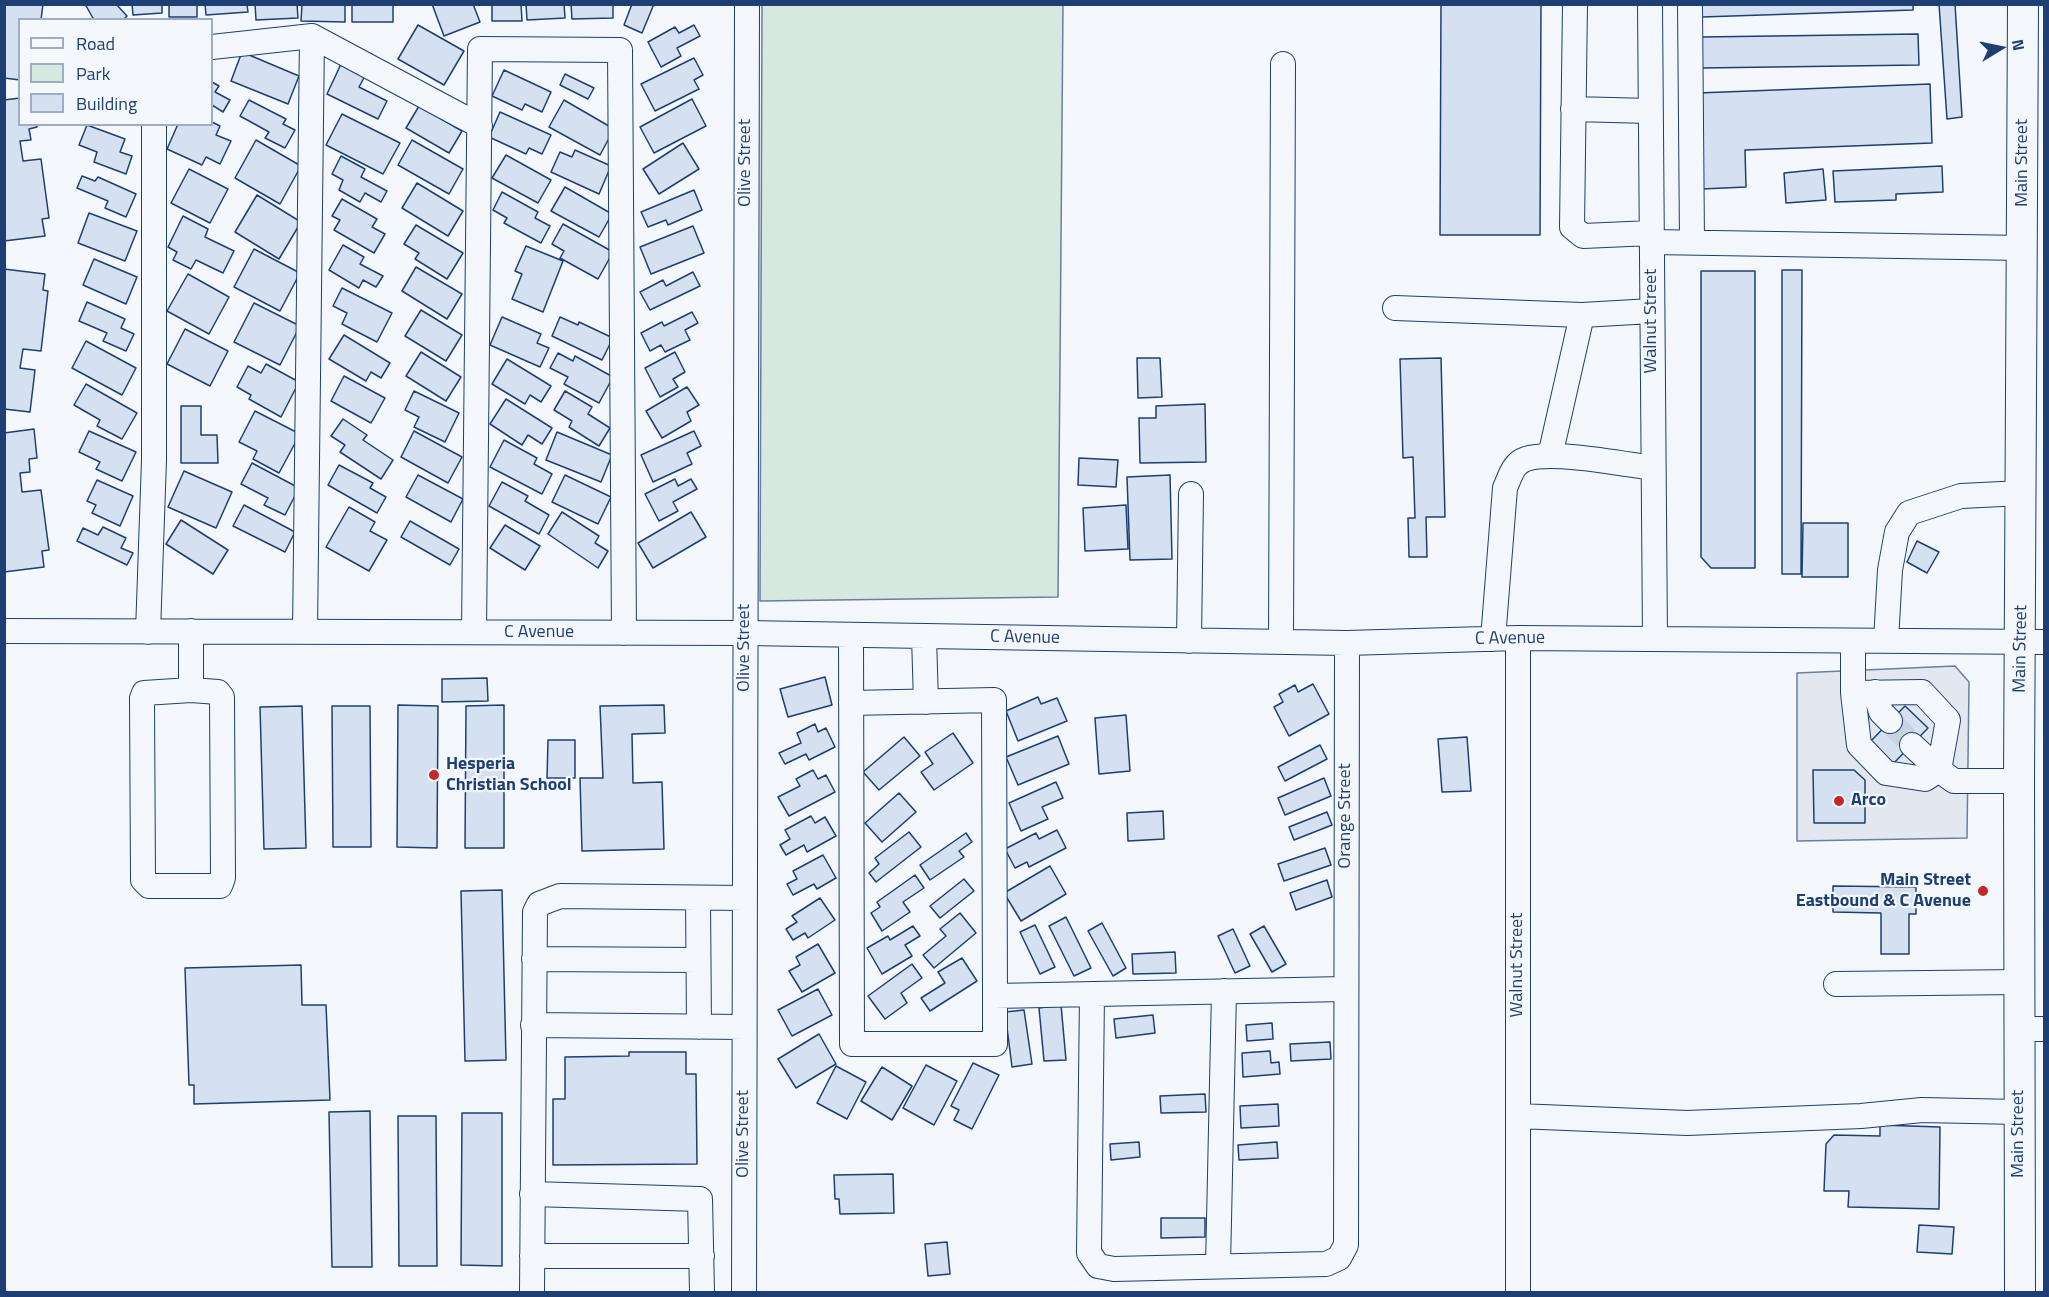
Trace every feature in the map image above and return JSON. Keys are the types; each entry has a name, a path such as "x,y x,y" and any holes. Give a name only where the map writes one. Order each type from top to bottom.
{"main road":[{"name":"Main Street","path":"2020,1293 2019,1112 2032,1029 2019,982 2019,781 2033,642 2022,493 2023,4"}],"street":[{"name":"Olive Street","path":"744,1293 747,4"},
{"path":"1575,4 1572,227 1582,236 1652,237 1692,242 2023,248"},
{"name":"Walnut Street","path":"1650,4 1655,638"},
{"path":"1690,4 1692,242"},
{"path":"213,46 312,36 480,126"},
{"path":"305,632 312,36"},
{"path":"474,632 480,49 620,50 624,633"},
{"path":"1281,642 1283,64"},
{"path":"1573,109 1650,111"},
{"path":"148,632 154,460 154,126"},
{"path":"1395,309 1582,315 1652,311"},
{"path":"1550,456 1582,315"},
{"path":"1493,639 1505,488 1513,468 1526,459 1550,456 1653,468"},
{"path":"1886,641 1892,560 1897,532 1909,513 1961,496 2022,493"},
{"path":"1189,641 1191,494"},
{"name":"C Avenue","path":"4,631 745,633 1347,643 1518,638 2033,642"},
{"path":"191,632 191,690"},
{"path":"851,636 851,704 852,1044 995,1044 994,700 851,704"},
{"path":"924,637 926,702"},
{"name":"Walnut Street","path":"1518,638 1518,1293"},
{"path":"1853,641 1864,693 1859,745 1886,773 1925,779 1939,770 1948,720 1922,692 1864,693"},
{"name":"Orange Street","path":"1092,994 1089,1253 1098,1266 1114,1269 1326,1264 1339,1258 1346,1245 1347,643"},
{"path":"191,690 218,692 222,697 223,878 220,886 149,886 143,880 142,698 144,693 152,691 191,690"},
{"path":"1864,693 1890,721"},
{"path":"1912,745 1954,781 2019,781"},
{"path":"532,1293 534,959 535,912 539,904 560,897 744,898"},
{"path":"698,898 699,1027"},
{"path":"534,959 698,960"},
{"path":"1836,984 2019,982"},
{"path":"995,996 1345,989"},
{"path":"1218,1266 1224,991"},
{"path":"533,1025 744,1027"},
{"path":"1518,1116 1687,1123 1861,1116 1922,1110 2019,1112"},
{"path":"532,1194 700,1199 702,1293"},
{"path":"532,1256 702,1256"}],"green space":[{"path":"762,5 1063,5 1058,597 760,601"}],"shaded area":[{"path":"1955,666 1969,682 1967,838 1797,841 1797,673"}],"building":[{"path":"4,4 43,4 41,18 18,18 18,80 4,78"},
{"path":"85,4 116,4 127,16 125,18 93,18"},
{"path":"132,4 162,4 162,13 133,15"},
{"path":"169,4 197,4 197,17 169,17"},
{"path":"205,4 247,4 248,12 206,15"},
{"path":"255,4 297,4 298,18 256,20"},
{"path":"302,4 345,4 345,22 301,21"},
{"path":"352,4 393,4 393,22 352,22"},
{"path":"432,4 473,4 480,22 444,36"},
{"path":"492,4 521,4 522,21 492,21"},
{"path":"526,4 564,4 565,18 527,20"},
{"path":"571,4 613,4 613,18 572,19"},
{"path":"632,4 654,4 642,33 624,25"},
{"path":"1441,4 1541,4 1540,235 1440,235"},
{"path":"1701,4 1913,4 1913,10 1702,17"},
{"path":"1939,4 1955,4 1962,117 1947,119"},
{"path":"418,25 464,51 444,85 398,59"},
{"path":"694,25 700,36 677,48 681,56 661,67 648,42 675,27 679,33"},
{"path":"1918,34 1919,65 1701,68 1701,37"},
{"path":"242,52 299,76 288,104 231,81"},
{"path":"694,58 703,75 694,80 699,89 655,111 641,84"},
{"path":"341,64 365,76 359,87 387,101 378,119 327,94"},
{"path":"504,70 551,92 542,112 525,104 522,110 492,96"},
{"path":"565,74 594,88 588,99 560,85"},
{"path":"213,83 219,86 215,92 230,100 223,112 213,106"},
{"path":"1930,84 1932,143 1745,150 1746,187 1702,189 1698,93"},
{"path":"18,98 18,126 37,126 29,129 31,140 20,141 23,161 41,159 49,218 42,219 45,236 4,241 4,100"},
{"path":"692,99 706,126 654,153 640,127"},
{"path":"249,100 286,119 283,124 295,130 285,148 265,138 269,132 240,116"},
{"path":"564,100 614,129 600,155 549,127"},
{"path":"419,106 462,131 449,153 406,128"},
{"path":"500,112 551,135 542,154 529,148 526,154 489,137"},
{"path":"342,114 400,143 383,174 326,145"},
{"path":"213,122 220,126 216,135 231,141 220,164 206,157 202,165 167,149 177,126 213,126"},
{"path":"87,126 125,139 120,152 132,156 126,174 94,162 97,152 79,145"},
{"path":"256,140 301,166 280,204 235,178"},
{"path":"412,140 463,169 449,194 398,165"},
{"path":"683,143 699,169 659,194 643,169"},
{"path":"575,150 611,166 599,194 551,172 560,152 572,157"},
{"path":"506,155 551,180 538,203 492,178"},
{"path":"341,156 365,169 361,177 387,191 381,202 365,193 360,202 339,190 343,180 332,174"},
{"path":"1942,166 1943,192 1896,194 1896,200 1835,202 1833,171"},
{"path":"189,169 228,189 210,223 171,203"},
{"path":"1823,169 1826,200 1786,203 1784,173"},
{"path":"82,176 95,181 98,177 136,194 126,217 105,208 108,201 77,188"},
{"path":"417,183 463,211 448,236 402,208"},
{"path":"565,187 612,214 599,237 551,211"},
{"path":"694,190 702,210 668,225 666,220 648,227 641,212"},
{"path":"502,192 538,212 535,218 550,226 541,243 504,223 507,218 493,210"},
{"path":"257,195 301,222 279,259 235,232"},
{"path":"342,199 377,219 372,227 385,234 374,253 334,230 340,220 332,216"},
{"path":"89,213 137,231 125,261 78,243"},
{"path":"183,216 208,229 205,237 234,251 223,273 196,260 191,269 173,260 177,252 168,247"},
{"path":"563,224 613,252 598,279 560,258 564,251 552,244"},
{"path":"416,225 463,253 447,279 415,259 419,253 404,244"},
{"path":"693,226 704,253 651,274 640,247"},
{"path":"343,245 364,257 360,264 383,276 376,287 363,280 359,288 329,270"},
{"path":"526,246 563,261 543,312 512,299 522,274 515,271"},
{"path":"254,249 300,273 280,311 234,287"},
{"path":"94,259 137,277 126,304 83,285"},
{"path":"416,267 462,294 447,319 402,291"},
{"path":"4,269 45,274 43,290 48,291 41,351 23,349 20,368 35,370 30,412 4,409"},
{"path":"1782,270 1802,270 1801,574 1782,574"},
{"path":"1701,271 1755,271 1755,568 1711,568 1701,557"},
{"path":"693,272 700,286 650,310 640,292 663,280 666,286"},
{"path":"188,274 229,297 209,334 167,311"},
{"path":"342,288 392,313 377,342 342,324 347,313 333,306"},
{"path":"87,302 125,319 121,328 134,334 126,351 103,341 107,333 79,321"},
{"path":"254,303 300,326 280,365 234,342"},
{"path":"421,310 462,335 446,361 405,336"},
{"path":"692,312 698,323 685,330 690,340 665,352 661,345 650,351 641,333 662,322 664,326"},
{"path":"502,317 541,334 537,343 549,348 540,367 490,345"},
{"path":"560,317 578,325 579,322 613,338 602,360 552,336"},
{"path":"185,329 228,351 210,386 167,364"},
{"path":"344,335 390,363 381,378 371,372 366,381 329,359"},
{"path":"86,341 136,368 122,395 72,368"},
{"path":"421,352 461,377 446,401 406,376"},
{"path":"675,352 685,372 673,379 678,387 660,397 645,368"},
{"path":"558,353 573,361 575,356 613,377 599,403 564,384 568,377 550,368"},
{"path":"1137,358 1160,358 1162,397 1138,398"},
{"path":"1441,358 1445,517 1426,517 1427,557 1409,557 1408,518 1415,518 1413,457 1403,458 1400,359"},
{"path":"507,359 551,386 541,402 530,395 525,404 492,384"},
{"path":"266,364 299,382 281,417 249,399 251,395 237,387 248,366 261,373"},
{"path":"344,376 385,398 371,423 331,401"},
{"path":"86,384 137,413 122,439 97,426 100,420 74,405"},
{"path":"687,387 699,405 687,412 691,421 662,438 646,411"},
{"path":"414,391 459,413 445,442 414,427 419,417 405,410"},
{"path":"565,391 592,407 588,414 610,428 599,446 569,427 572,421 554,410"},
{"path":"506,399 552,428 542,444 528,435 522,445 490,424"},
{"path":"1205,404 1206,462 1140,463 1139,418 1156,418 1156,406"},
{"path":"181,406 201,406 201,435 217,435 218,463 181,463"},
{"path":"255,411 300,434 279,473 253,459 257,451 239,442"},
{"path":"343,419 367,435 363,440 393,460 381,479 340,452 345,445 331,436"},
{"path":"34,429 37,458 29,459 30,472 20,473 22,492 41,490 49,550 42,551 44,567 4,572 4,433"},
{"path":"89,431 136,452 122,481 96,469 100,462 79,452"},
{"path":"414,431 462,457 448,483 401,457"},
{"path":"694,431 701,446 687,453 692,464 653,482 641,455"},
{"path":"557,432 612,455 601,482 546,460"},
{"path":"504,440 537,458 534,464 552,474 542,494 490,467"},
{"path":"1079,458 1118,460 1116,487 1078,485"},
{"path":"252,463 299,488 285,515 264,505 268,498 241,484"},
{"path":"339,465 373,483 370,488 386,497 377,513 328,485"},
{"path":"184,471 232,492 216,528 168,507"},
{"path":"418,475 463,499 451,522 406,497"},
{"path":"565,475 611,497 598,524 552,502"},
{"path":"1170,475 1172,559 1130,560 1127,477"},
{"path":"675,479 678,486 691,479 697,489 673,502 678,511 659,521 645,494"},
{"path":"97,480 133,496 120,526 92,513 96,505 87,501"},
{"path":"502,482 528,496 525,501 549,515 539,534 489,506"},
{"path":"244,505 295,532 285,552 233,526"},
{"path":"1126,505 1128,549 1085,551 1083,508"},
{"path":"349,507 375,522 370,531 387,540 369,571 326,547"},
{"path":"562,512 599,536 595,543 608,551 598,568 548,534"},
{"path":"691,512 706,537 653,568 638,543"},
{"path":"181,520 228,550 213,574 166,544"},
{"path":"410,521 459,549 450,565 401,537"},
{"path":"1803,523 1848,523 1848,577 1802,577"},
{"path":"505,525 540,546 525,570 490,548"},
{"path":"103,527 126,538 121,548 133,553 127,565 77,541 83,528 98,535"},
{"path":"1917,541 1939,552 1927,573 1907,562"},
{"path":"825,677 832,705 788,717 780,689"},
{"path":"487,678 488,701 442,702 442,679"},
{"path":"1313,684 1329,714 1289,736 1274,707 1283,702 1279,694 1295,685 1298,692"},
{"path":"1038,697 1041,704 1057,698 1067,721 1018,741 1006,711"},
{"path":"398,705 438,706 437,848 397,847"},
{"path":"504,705 504,848 465,848 466,706"},
{"path":"664,705 665,733 632,734 633,783 662,782 664,849 582,851 580,778 603,778 600,706"},
{"path":"302,706 306,848 264,849 260,707"},
{"path":"332,706 370,706 371,847 333,847"},
{"path":"1905,706 1928,728 1890,767 1867,745"},
{"path":"1126,715 1130,771 1099,774 1095,718"},
{"path":"815,724 818,732 826,728 835,747 809,760 806,754 785,764 779,753 801,743 797,733"},
{"path":"953,733 973,763 934,790 921,772 933,764 925,752"},
{"path":"1058,736 1069,764 1018,785 1006,757"},
{"path":"904,737 920,756 879,790 863,772"},
{"path":"1467,737 1471,791 1442,792 1438,739"},
{"path":"548,740 575,740 575,778 547,778"},
{"path":"1320,745 1327,759 1285,781 1278,767"},
{"path":"813,770 818,779 826,775 835,792 789,816 778,797 800,786 796,779"},
{"name":"Arco","path":"1813,770 1854,770 1865,780 1865,823 1814,823"},
{"path":"1324,778 1331,796 1285,815 1278,798"},
{"path":"1056,782 1063,798 1042,807 1048,819 1021,831 1009,803"},
{"path":"899,793 916,812 882,842 865,823"},
{"path":"1163,811 1164,839 1128,841 1127,813"},
{"path":"1327,812 1332,825 1294,840 1289,827"},
{"path":"811,816 815,823 825,817 836,836 807,852 804,845 786,855 780,845 790,839 785,830"},
{"path":"1057,830 1066,848 1029,867 1027,862 1015,868 1005,849 1036,833 1039,839"},
{"path":"909,832 921,847 876,882 869,873 879,864 875,858"},
{"path":"966,833 972,842 959,851 964,857 930,880 920,865"},
{"path":"1325,848 1331,865 1284,881 1278,864"},
{"path":"823,855 836,878 817,889 814,884 793,895 787,884 797,879 793,871"},
{"path":"1050,866 1066,894 1021,921 1004,893"},
{"path":"915,875 924,888 903,902 910,912 882,931 871,913 880,907 877,902"},
{"path":"964,879 974,891 940,918 930,906"},
{"path":"1327,880 1332,897 1296,910 1290,893"},
{"path":"1833,886 1916,887 1916,914 1909,914 1909,954 1881,954 1881,913 1833,912"},
{"path":"502,890 506,1060 465,1061 461,891"},
{"path":"820,898 835,920 808,938 805,933 793,940 786,929 797,922 792,916"},
{"path":"960,913 976,933 934,968 923,955 946,936 940,929"},
{"path":"1066,917 1091,968 1074,976 1049,926"},
{"path":"1102,923 1126,968 1113,976 1088,931"},
{"path":"1035,925 1055,967 1040,974 1020,932"},
{"path":"913,926 920,936 905,945 912,956 882,974 867,948 888,936 890,940"},
{"path":"1264,926 1286,964 1272,972 1250,934"},
{"path":"1233,929 1250,966 1235,973 1218,936"},
{"path":"818,944 835,973 802,992 789,971 800,965 796,957"},
{"path":"1175,952 1176,973 1133,974 1132,954"},
{"path":"962,958 977,981 930,1011 921,998 945,983 938,972"},
{"path":"912,964 922,978 901,993 907,1003 885,1019 868,996"},
{"path":"301,965 302,1005 326,1005 330,1100 194,1104 194,1085 189,1085 185,968"},
{"path":"818,989 832,1015 792,1036 778,1010"},
{"path":"1061,1005 1066,1060 1044,1061 1039,1008"},
{"path":"1024,1010 1032,1064 1012,1067 1005,1012"},
{"path":"1153,1015 1155,1033 1116,1038 1114,1019"},
{"path":"1272,1023 1273,1039 1247,1041 1246,1025"},
{"path":"819,1034 836,1064 796,1088 778,1059"},
{"path":"1330,1042 1331,1059 1291,1061 1290,1044"},
{"path":"1270,1051 1271,1063 1279,1062 1280,1074 1243,1077 1242,1053"},
{"path":"629,1052 686,1052 686,1074 696,1074 697,1164 553,1165 553,1099 565,1099 565,1057 629,1056"},
{"path":"973,1063 999,1075 972,1129 954,1120 959,1110 951,1106"},
{"path":"926,1065 957,1081 934,1125 903,1108"},
{"path":"836,1066 866,1082 847,1119 817,1103"},
{"path":"882,1067 912,1086 892,1120 861,1101"},
{"path":"1205,1094 1206,1112 1161,1113 1160,1096"},
{"path":"1278,1104 1279,1126 1241,1128 1240,1106"},
{"path":"370,1111 372,1267 332,1267 329,1112"},
{"path":"462,1113 502,1113 502,1266 461,1265"},
{"path":"398,1116 436,1116 437,1266 399,1266"},
{"path":"1880,1125 1940,1127 1939,1209 1848,1207 1849,1191 1824,1191 1826,1144 1834,1135 1880,1136"},
{"path":"1139,1142 1140,1157 1111,1160 1110,1144"},
{"path":"1277,1142 1278,1158 1239,1160 1238,1145"},
{"path":"893,1174 894,1213 840,1214 839,1199 835,1199 834,1175"},
{"path":"1161,1218 1205,1218 1205,1237 1161,1238"},
{"path":"1919,1225 1954,1227 1952,1254 1917,1252"},
{"path":"947,1242 950,1274 928,1276 925,1244"}],"tunnel":[{"path":"1890,721 1912,745"}],"place":[{"name":"Hesperia Christian School","path":"434,775"},
{"name":"Arco","path":"1839,801"},
{"name":"Main Street Eastbound & C Avenue","path":"1983,891"}]}
